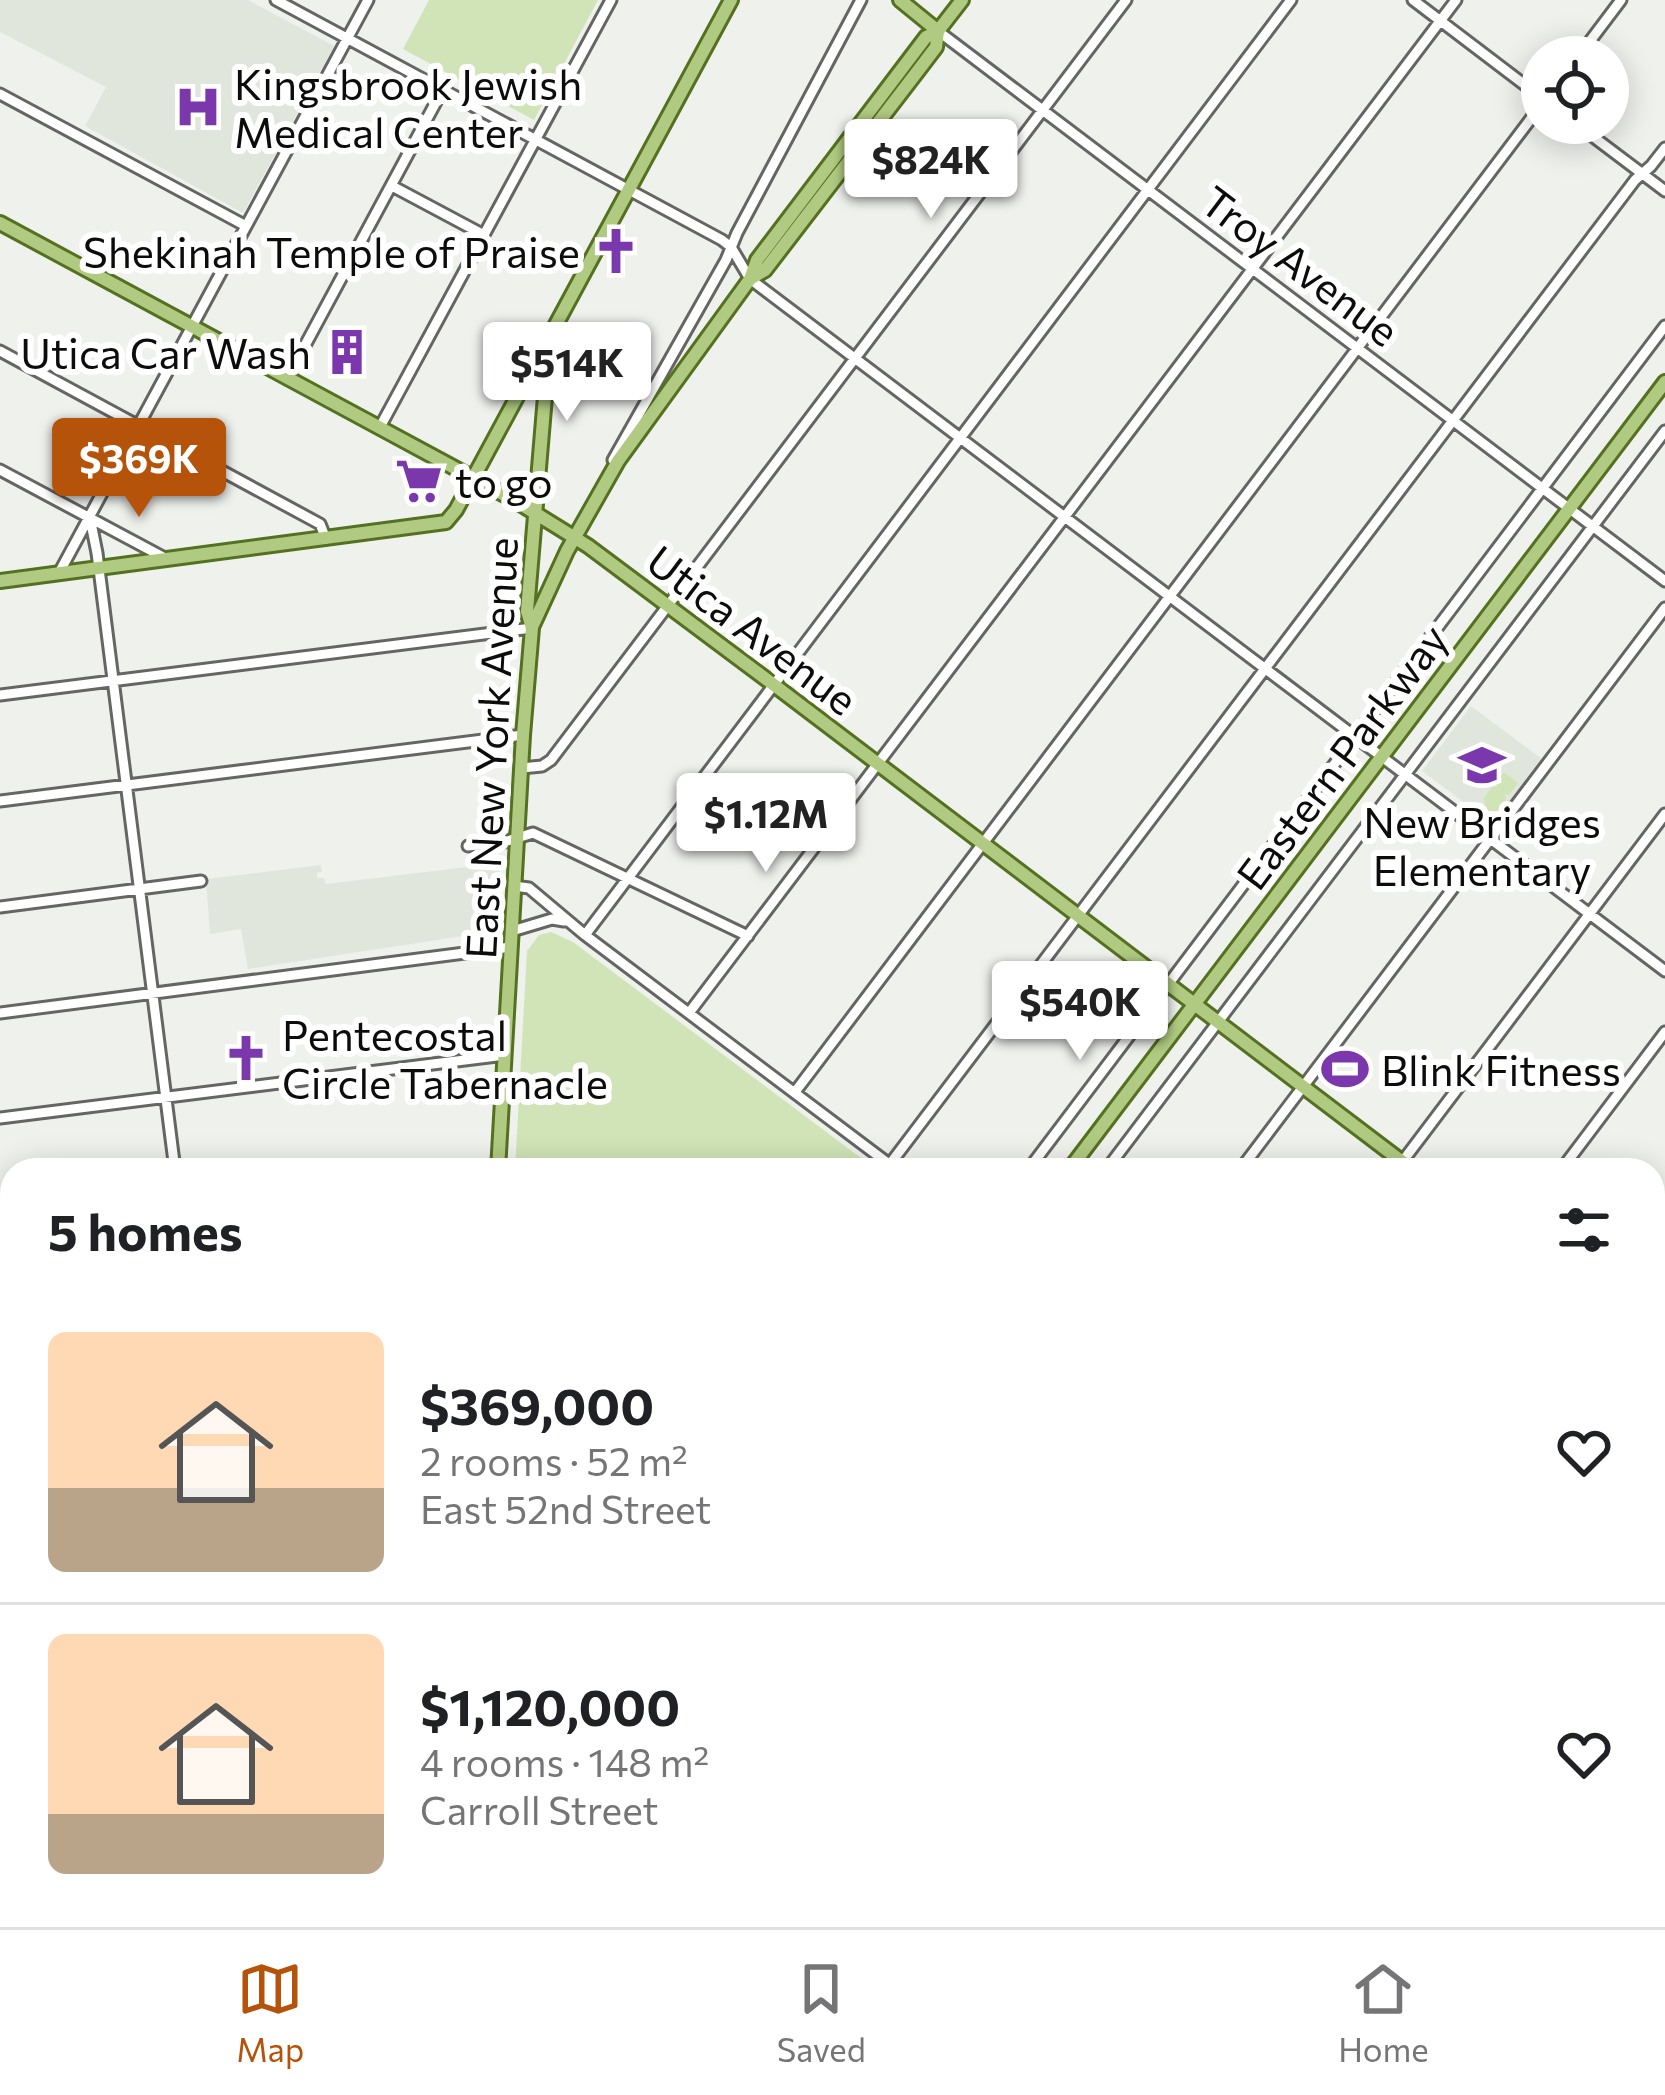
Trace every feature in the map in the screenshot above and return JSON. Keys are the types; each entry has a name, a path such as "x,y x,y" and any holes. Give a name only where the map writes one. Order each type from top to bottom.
{"main road":[{"name":"East New York Avenue","path":"326,539 446,522 452,517 730,0"},
{"name":"Troy Avenue","path":"900,0 938,31"},
{"path":"532,628 575,538 641,426 751,279 754,263 926,38 938,31 962,0"},
{"name":"Utica Avenue","path":"0,223 380,427 575,538 774,684 1393,1158"},
{"name":"East New York Avenue","path":"499,1158 532,628 526,611 551,330"},
{"name":"Eastern Parkway","path":"1079,1158 1665,382"},
{"path":"0,581 326,539"}],"street":[{"path":"276,0 731,247 751,279 1665,971"},
{"path":"59,573 368,0"},
{"path":"380,427 611,0"},
{"path":"609,477 619,447 683,339 861,0"},
{"path":"521,768 551,760 1126,0"},
{"path":"585,934 1291,0"},
{"path":"1413,0 1521,85"},
{"path":"689,1013 1456,0"},
{"path":"1594,36 1621,0"},
{"name":"Troy Avenue","path":"938,31 1665,581"},
{"path":"288,377 443,89"},
{"path":"0,94 246,226"},
{"path":"795,1092 1521,129"},
{"path":"1603,144 1665,191"},
{"path":"900,1158 1265,668 1665,148"},
{"path":"392,186 484,236"},
{"path":"1037,1158 1665,326"},
{"path":"0,351 320,524 326,539"},
{"path":"1115,1158 1665,431"},
{"path":"0,470 168,560"},
{"path":"90,518 173,1158"},
{"path":"1249,1158 1665,608"},
{"path":"0,695 532,628"},
{"path":"0,801 523,735"},
{"path":"1411,1158 1665,814"},
{"path":"468,846 532,833 748,936"},
{"path":"0,907 201,881"},
{"path":"514,886 530,888 881,1158"},
{"path":"512,931 552,919 568,921"},
{"path":"0,1013 511,947"},
{"path":"1570,1158 1665,1033"},
{"path":"0,1118 505,1055"}],"shaded area":[{"name":"Kingsbrook Jewish Medical Center","path":"0,0 248,0 334,46 243,213 85,126 106,87 0,32"},
{"name":"New Bridges Elementary","path":"1471,706 1542,759 1493,824 1422,771"},
{"path":"500,863 496,931 248,969 241,929 210,934 206,879 321,865 317,878 324,878 326,884"}],"green space":[{"path":"429,0 598,0 534,120 403,49"},
{"path":"1504,772 1518,783 1505,794 1498,810 1488,814 1480,809 1484,798"},
{"path":"551,932 573,942 861,1158 516,1158 527,951 539,935"}],"place":[{"name":"Kingsbrook Jewish Medical Center","path":"198,107"},
{"name":"Shekinah Temple of Praise","path":"616,251"},
{"name":"Utica Car Wash","path":"347,352"},
{"name":"to go","path":"419,481"},
{"name":"New Bridges Elementary","path":"1482,765"},
{"name":"Pentecostal Circle Tabernacle","path":"246,1058"},
{"name":"Blink Fitness","path":"1345,1069"}]}
